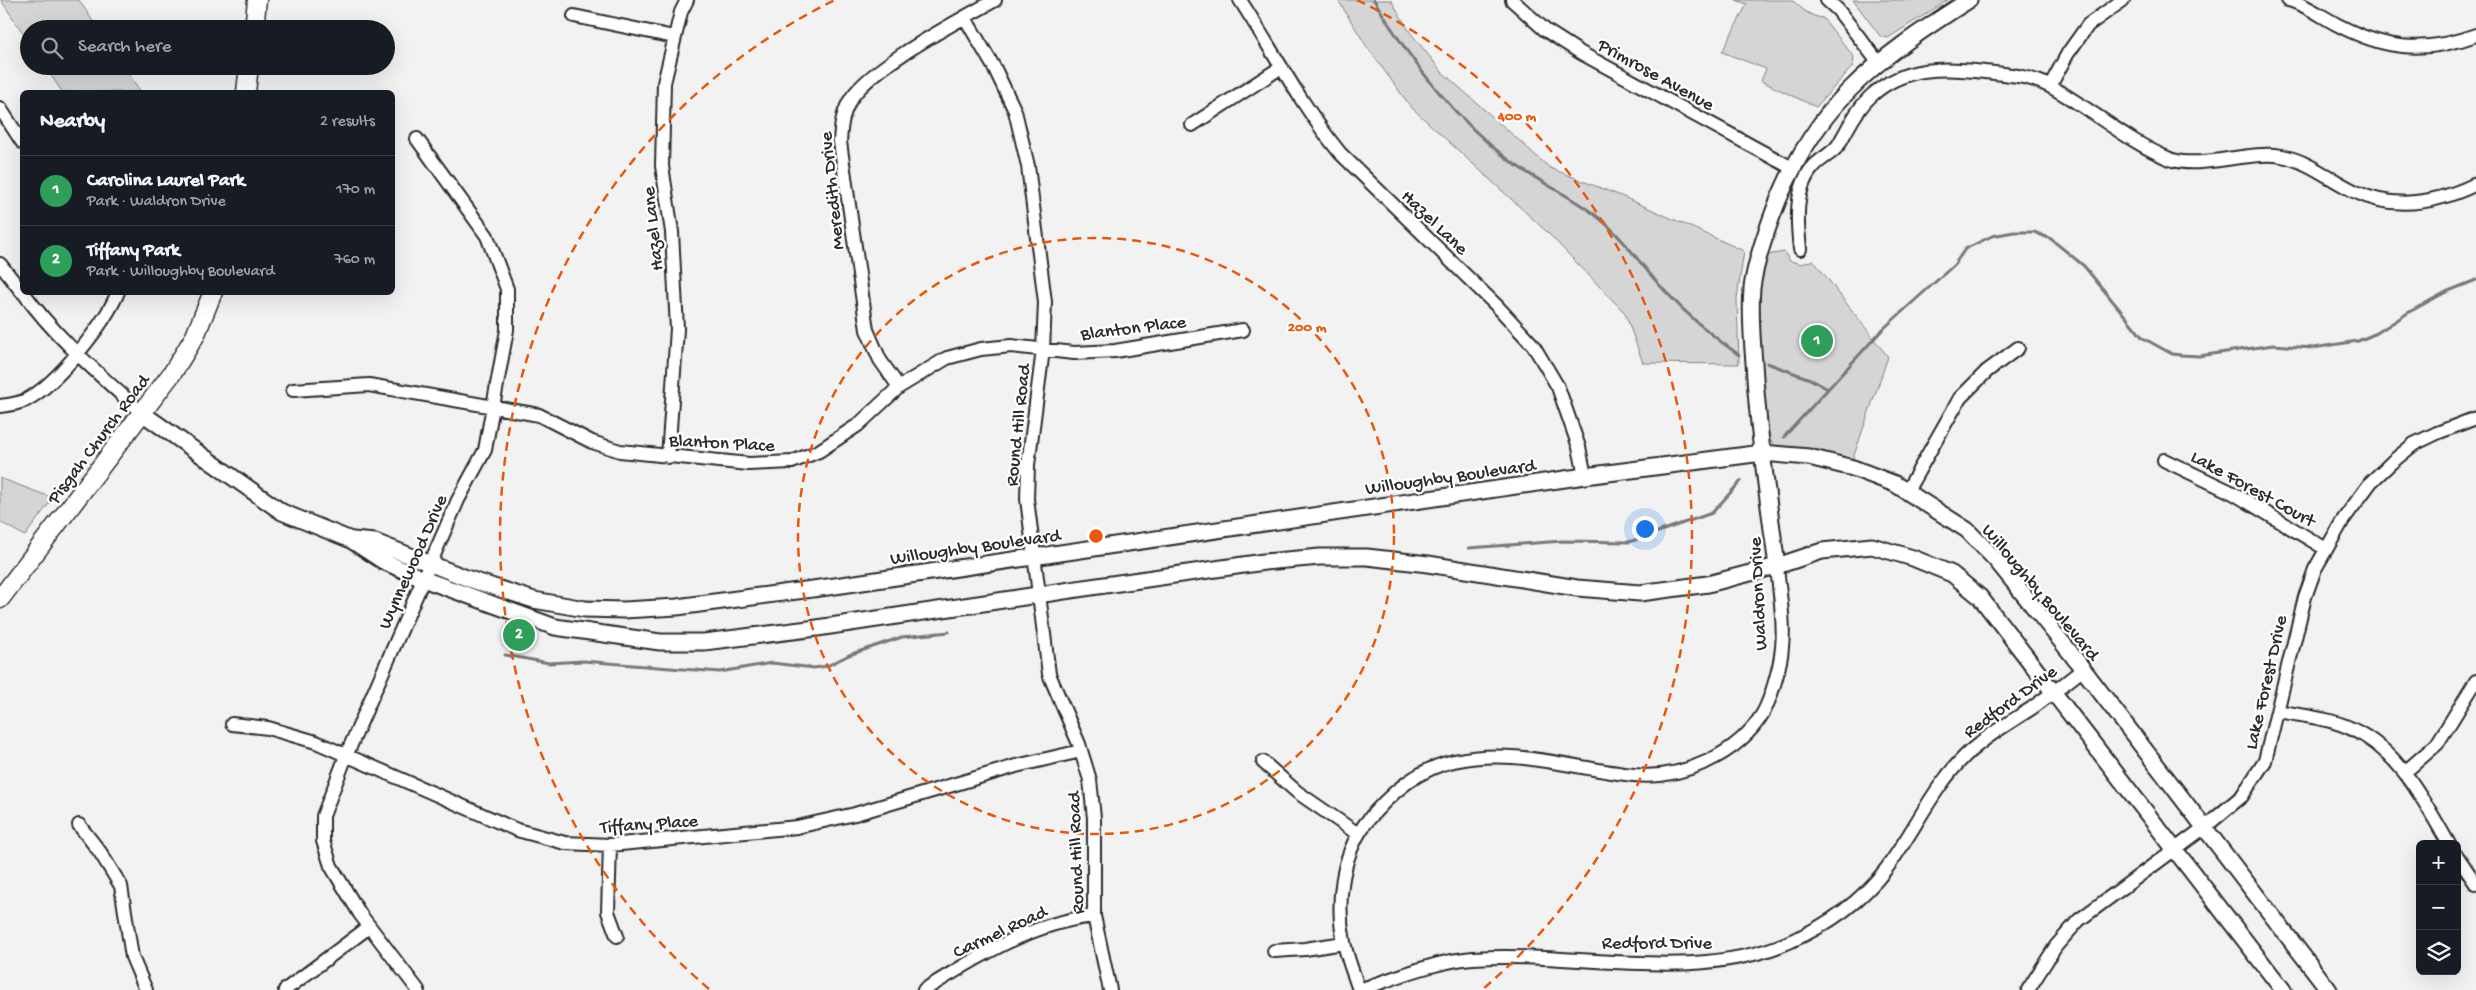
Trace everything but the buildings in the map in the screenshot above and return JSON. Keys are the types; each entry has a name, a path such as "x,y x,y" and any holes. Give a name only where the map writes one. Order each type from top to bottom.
{"main road":[{"path":"255,20 257,0"},
{"path":"246,90 248,75"},
{"name":"Pisgah Church Road","path":"2,593 173,372 195,336 212,295"}],"street":[{"name":"Hazel Lane","path":"668,457 677,329 672,232 662,166 664,83 680,12 687,0"},
{"name":"Meredith Drive","path":"899,388 880,360 867,330 840,142 842,119 850,100 862,85 896,59 995,0"},
{"name":"Hazel Lane","path":"1240,0 1280,68 1324,133 1340,153 1496,305 1533,345 1558,386 1579,447 1585,476"},
{"name":"Primrose Avenue","path":"1512,0 1545,30 1581,53 1792,168"},
{"path":"1827,0 1838,10 1878,62"},
{"name":"Waldron Drive","path":"1359,990 1344,943 1340,910 1346,863 1358,834 1382,802 1414,777 1454,761 1506,756 1627,774 1666,775 1700,765 1719,755 1745,736 1763,713 1773,683 1782,645 1777,566 1755,389 1752,289 1764,238 1792,168 1827,113 1878,62 1920,31 1969,0"},
{"path":"2050,86 2068,53 2088,25 2123,0"},
{"path":"2288,0 2361,37 2390,46 2420,48 2452,44 2476,35"},
{"path":"574,16 674,37"},
{"name":"Round Hill Road","path":"965,18 995,69 1015,111 1028,166 1045,302 1044,350 1027,474 1026,498 1049,674 1081,751 1090,780 1094,818 1094,916 1110,990"},
{"path":"1192,125 1280,68"},
{"path":"1800,250 1797,222 1802,189 1812,168 1837,148 1852,120 1871,96 1894,81 1921,70 1952,68 2036,80 2050,86 2104,123 2173,160 2193,162 2246,156 2281,156 2313,166 2356,193 2383,200 2411,203 2451,196 2476,184"},
{"path":"0,108 20,139"},
{"name":"Wynnewood Drive","path":"417,139 487,236 507,289 507,330 485,450 458,500 346,756 323,816 323,841 331,866 369,927 418,990"},
{"path":"0,264 20,288"},
{"path":"25,295 37,312 77,354 142,413"},
{"path":"0,406 15,404 28,399 42,389 77,354 103,321 116,295"},
{"name":"Blanton Place","path":"294,390 368,385 539,415 592,442 620,451 749,464 792,462 820,451 858,425 899,388 947,358 981,349 1011,346 1074,353 1115,351 1242,330"},
{"path":"1907,491 1960,398 1987,372 2018,348"},
{"name":"Willoughby Boulevard","path":"142,413 282,512 351,540 383,561 422,580 555,627 660,642 704,642 817,628 1255,564 1320,557 1386,560 1577,588 1640,593 1708,584 1777,566 1822,551 1872,546 1913,558 1952,574 1980,597 2283,990"},
{"name":"Lake Forest Drive","path":"2028,990 2056,946 2079,920 2205,827 2242,796 2265,761 2297,622 2315,570 2343,520 2371,482 2392,462 2422,441 2476,418"},
{"name":"Willoughby Boulevard","path":"351,540 375,542 469,579 534,600 585,609 624,610 687,606 1585,476 1762,453 1809,457 1853,468 1895,484 1967,530 1996,560 2205,827 2329,990"},
{"name":"Lake Forest Court","path":"2164,460 2233,493 2326,549"},
{"name":"Redford Drive","path":"1359,990 1419,970 1471,958 1526,957 1703,963 1751,956 1789,942 1846,910 1885,870 1941,783 1967,754 1998,728 2053,693 2082,670"},
{"path":"2405,772 2437,744 2476,681"},
{"path":"2278,711 2317,718 2351,728 2377,744 2405,772 2447,840"},
{"name":"Tiffany Place","path":"232,724 268,728 316,742 517,830 565,843 610,845 797,827 855,814 1016,766 1081,751"},
{"path":"1264,762 1297,792 1358,834"},
{"path":"79,825 100,852 121,886 132,957 146,990"},
{"path":"610,845 608,912 617,936"},
{"path":"2461,862 2476,884"},
{"name":"Carmel Road","path":"924,990 978,956 1044,926 1075,918 1094,916"},
{"path":"285,990 369,927"},
{"path":"1274,951 1305,949 1344,943"}],"shaded area":[{"path":"1,0 79,0 92,20 20,20 20,28"},
{"path":"1338,0 1391,0 1410,32 1442,72 1550,168 1626,198 1744,251 1737,298 1739,364 1643,363 1625,313 1547,232 1411,107 1367,47"},
{"path":"1736,0 1792,0 1810,14 1823,18 1854,57 1853,66 1816,107 1761,81 1766,69 1722,52 1747,4"},
{"path":"1853,0 1948,0 1888,38 1880,36"},
{"path":"51,75 129,75 140,90 61,90"},
{"path":"1784,252 1790,261 1802,264 1813,260 1888,357 1852,461 1775,446 1768,437 1758,325 1758,290 1766,255"},
{"path":"0,478 53,498 25,536 0,522"}],"waterway":[{"path":"1374,0 1418,66 1434,87 1470,126 1510,161 1599,218 1617,234 1657,282 1682,308 1739,355"},
{"path":"1784,437 1882,330 1954,265 1965,249 1992,236 2014,232 2034,232 2051,239 2084,266 2143,338 2172,354 2181,355 2199,356 2273,345 2313,348 2358,341 2377,333 2411,311 2446,292 2476,280"},
{"path":"1767,363 1810,379 1828,389"},
{"path":"1469,548 1563,541 1629,542 1712,513 1741,481"},
{"path":"505,655 549,663 583,661 720,672 772,663 814,668 827,666 849,655 902,637 949,632"}],"place":[{"name":"Carolina Laurel Park","path":"1817,341"},
{"name":"Tiffany Park","path":"519,635"}]}
